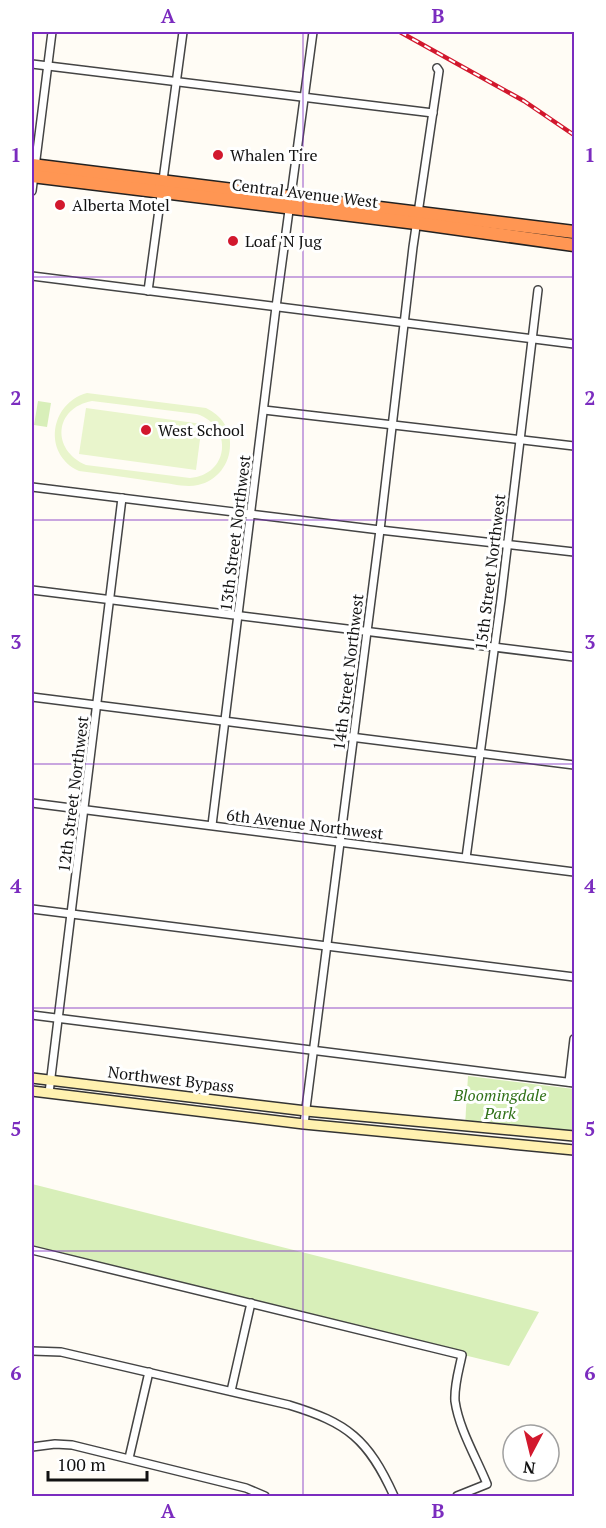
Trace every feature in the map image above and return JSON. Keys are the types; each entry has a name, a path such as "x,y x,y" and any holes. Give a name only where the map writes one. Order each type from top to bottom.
{"highway":[{"name":"Central Avenue West","path":"33,171 417,218 574,233"},
{"name":"Central Avenue West","path":"417,218 574,245"}],"main road":[{"name":"Northwest Bypass","path":"32,1077 306,1111 574,1136"},
{"name":"Northwest Bypass","path":"32,1091 304,1124 574,1150"}],"street":[{"path":"32,191 52,32"},
{"path":"148,291 183,32"},
{"name":"13th Street Northwest","path":"212,825 276,307 313,32"},
{"path":"32,64 433,113"},
{"name":"14th Street Northwest","path":"304,1124 380,530 417,218 439,71 437,68"},
{"path":"32,276 574,344"},
{"name":"15th Street Northwest","path":"466,858 495,647 538,290"},
{"path":"264,410 574,446"},
{"path":"32,486 574,552"},
{"name":"12th Street Northwest","path":"49,1093 122,498"},
{"path":"32,590 574,657"},
{"path":"32,697 574,765"},
{"name":"6th Avenue Northwest","path":"32,803 574,872"},
{"path":"32,909 574,977"},
{"path":"32,1015 572,1082 574,1039"},
{"path":"32,1250 462,1355 455,1400 460,1421 487,1484 457,1497"},
{"path":"231,1391 251,1303"},
{"path":"32,1351 61,1352 317,1413 343,1426 360,1442 374,1458 394,1497"},
{"path":"129,1458 149,1372"},
{"path":"32,1447 55,1444 72,1445 246,1488 265,1497"}],"green space":[{"path":"87,393 206,408 227,428 230,439 228,459 221,471 211,480 193,486 79,471 67,463 59,453 55,429 58,418 65,407","holes":["92,401 197,414 209,420 217,429 222,450 213,469 203,475 190,478 86,465 67,450 62,440 64,420 70,412 79,405"]},
{"path":"38,401 51,403 47,427 34,425"},
{"path":"86,408 202,424 196,470 79,454"},
{"name":"Bloomingdale Park","path":"468,1076 574,1089 574,1134 465,1126"},
{"path":"32,1184 539,1312 509,1366 32,1250"}],"railway":[{"path":"400,32 524,101 574,135"}],"place":[{"name":"Whalen Tire","path":"218,155"},
{"name":"Alberta Motel","path":"60,205"},
{"name":"Loaf 'N Jug","path":"233,241"},
{"name":"West School","path":"146,430"}]}
